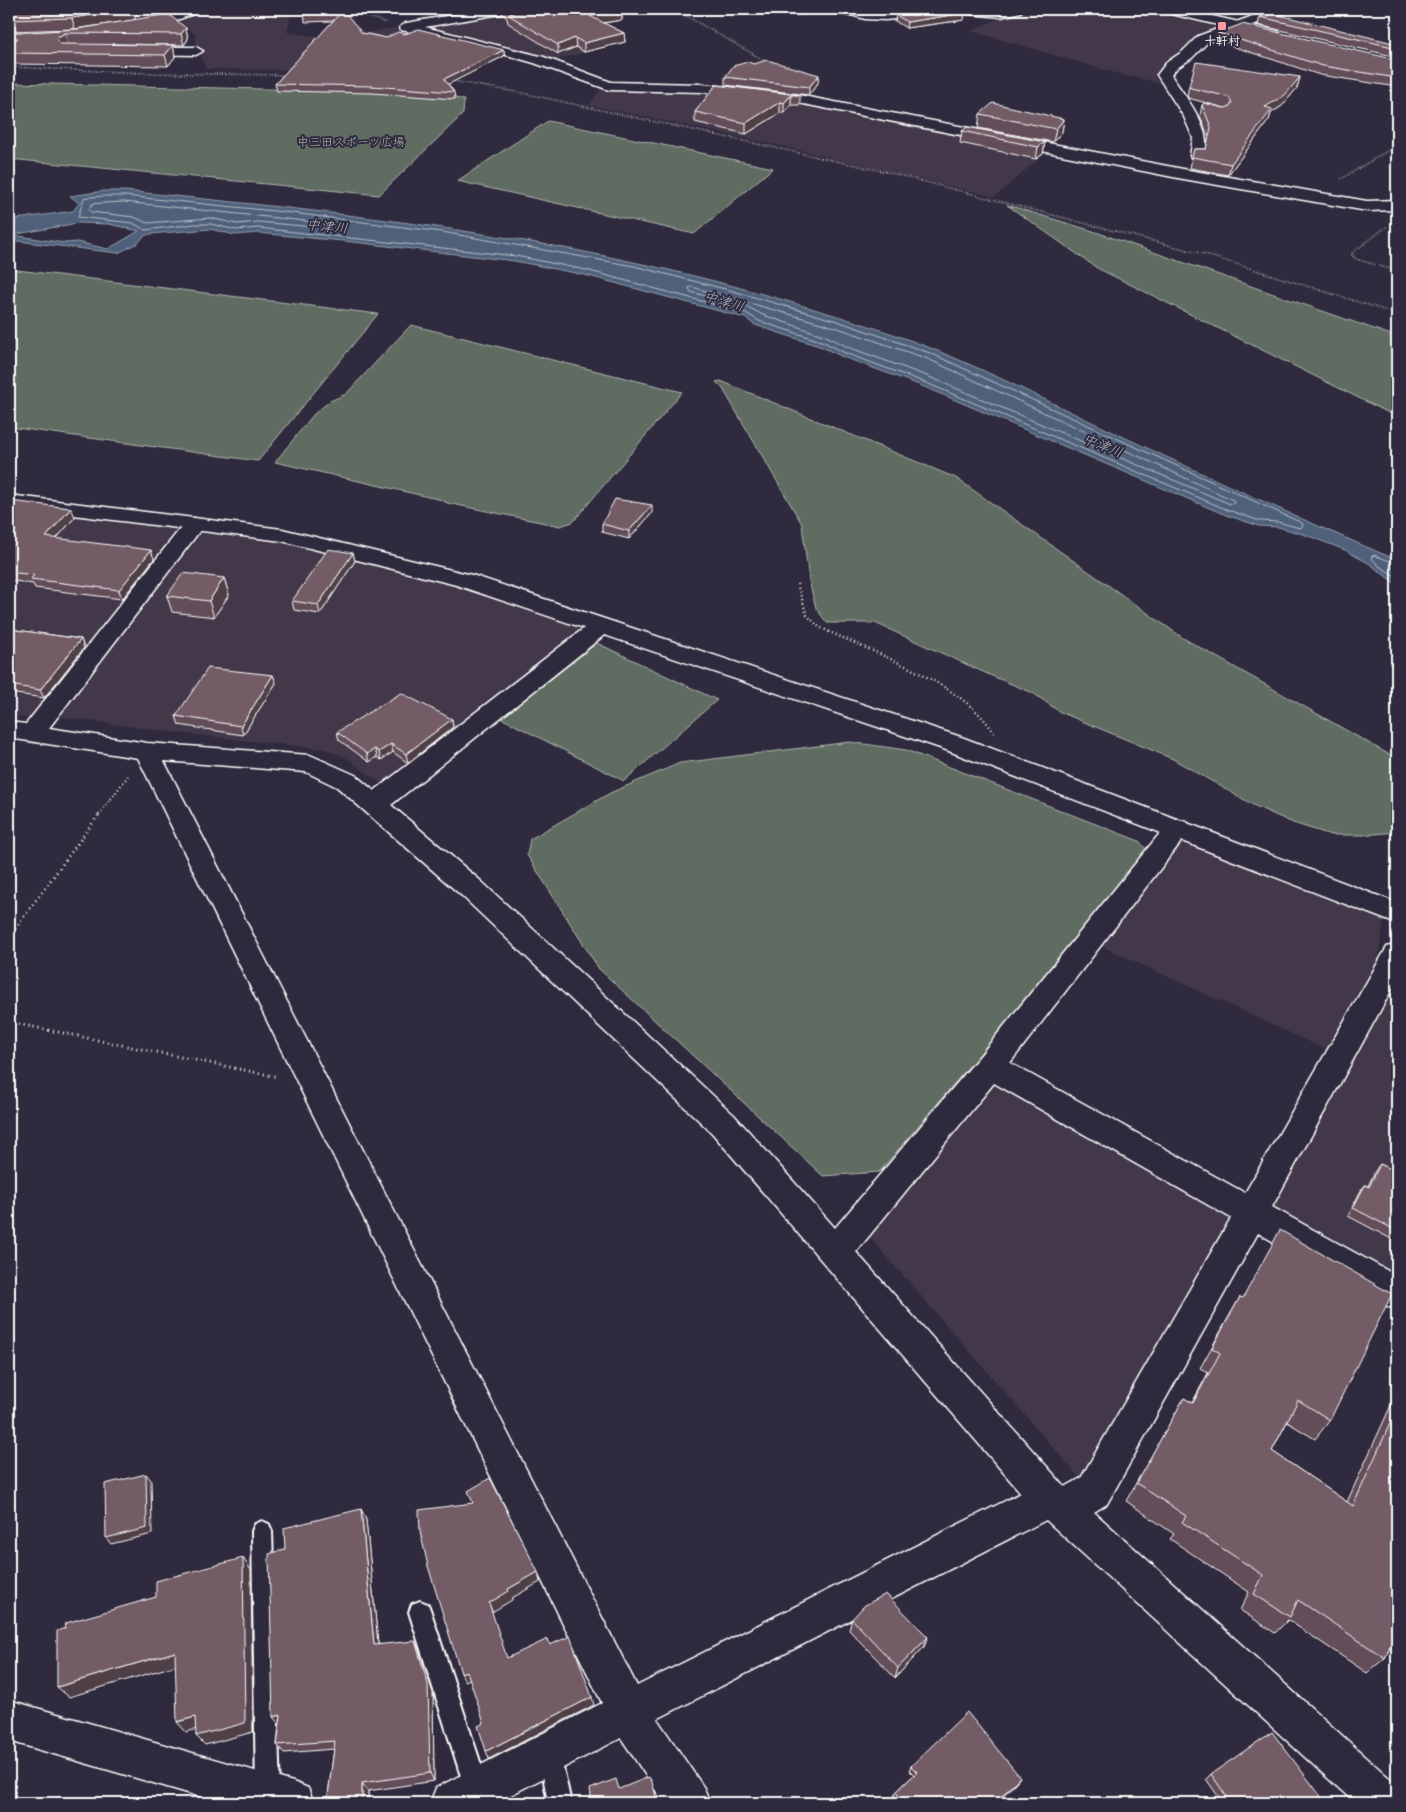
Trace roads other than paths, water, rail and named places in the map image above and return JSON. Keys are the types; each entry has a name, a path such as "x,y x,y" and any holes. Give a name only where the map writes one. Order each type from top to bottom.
{"street":[{"path":"124,27 170,18 195,9"},
{"path":"506,9 406,27 520,55 609,86 702,88 793,98 1182,174 1342,202 1378,206 1397,205"},
{"path":"845,9 865,15 885,16 958,9 1001,13 1017,9"},
{"path":"1167,9 1283,36"},
{"path":"1197,156 1200,138 1191,117 1164,75 1172,65 1187,55 1203,39 1284,9"},
{"path":"126,51 198,55 189,33 170,18"},
{"path":"1181,103 1205,109"},
{"path":"9,501 282,535 464,580 991,758 1397,914"},
{"path":"20,731 194,524"},
{"path":"374,805 600,627"},
{"path":"20,731 147,751 310,764 346,781 472,889 723,1124 1057,1504 1386,1803"},
{"path":"147,751 628,1712 689,1803"},
{"path":"835,1253 990,1066 1178,829"},
{"path":"464,1796 628,1712 1057,1504 1094,1491 1397,955"},
{"path":"990,1066 1397,1294"},
{"path":"9,1720 281,1800"}],"lane":[{"path":"262,1531 281,1800"},
{"path":"420,1612 464,1796"},
{"path":"550,1752 560,1803"}],"water":[{"name":"中津川","path":"104,191 125,191 291,208 455,230 536,243 699,277 838,316 914,342 1002,379 1220,482 1397,560 1397,585 1370,564 1345,550 1306,535 1278,527 1259,526 1226,515 922,386 843,357 822,347 755,325 745,318 585,275 515,261 258,233 235,235 210,229 150,234 144,236 138,243 118,253 9,240 9,220 73,211 79,203 70,196","holes":["78,223 109,224 139,231 108,249 77,242 65,243 12,235"]}],"place":[{"name":"十軒村","path":"1222,26"}],"park label":[{"name":"中三田スポーツ広場","path":"351,142"}]}
